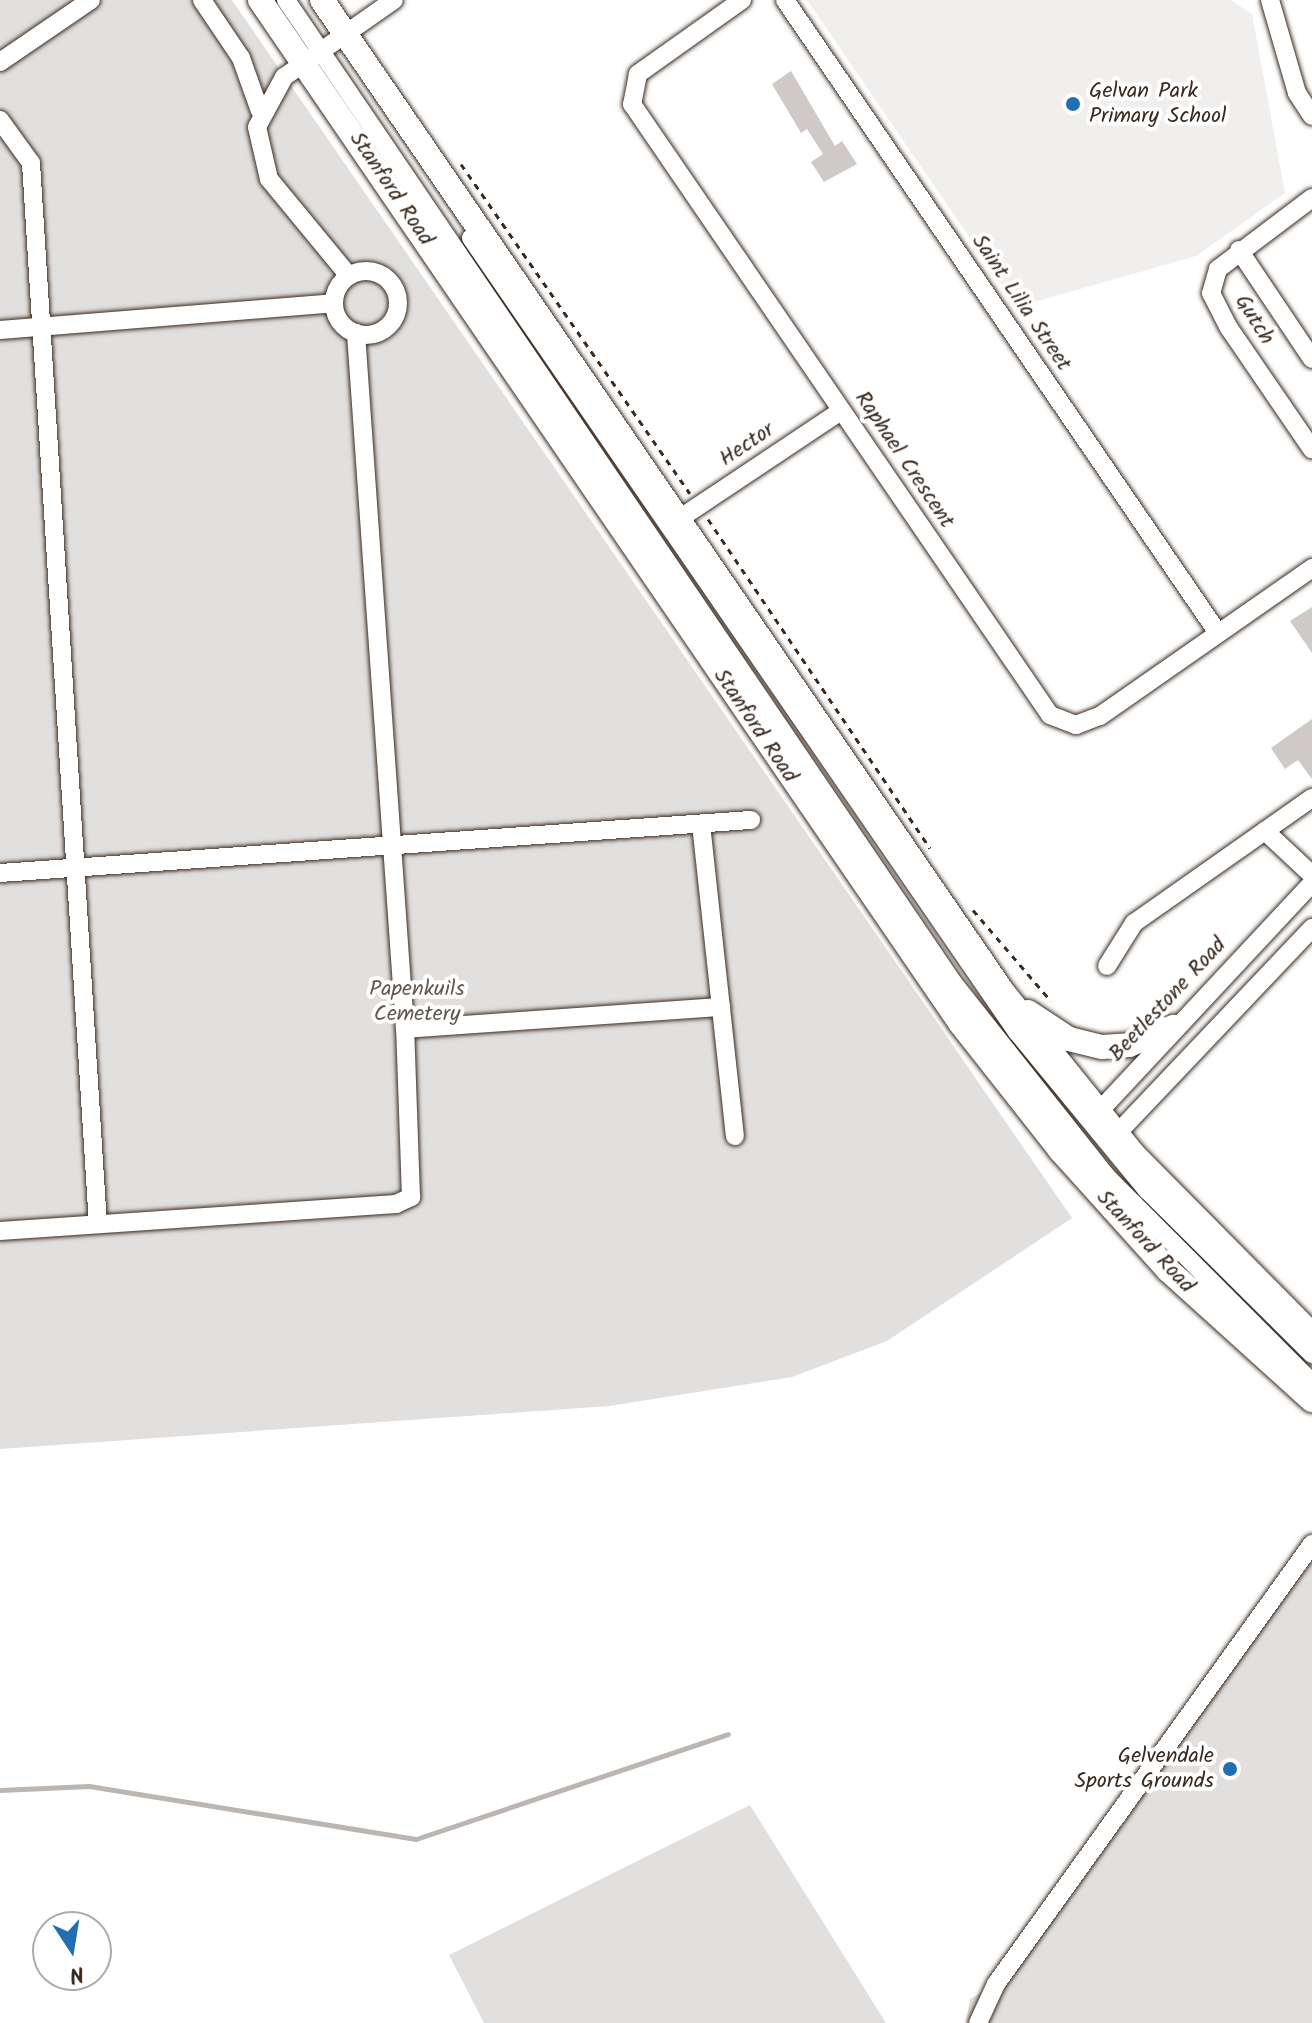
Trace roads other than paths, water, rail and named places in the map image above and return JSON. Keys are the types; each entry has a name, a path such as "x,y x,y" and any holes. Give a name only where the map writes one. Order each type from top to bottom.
{"main road":[{"name":"Stanford Road","path":"260,0 311,56 828,832 961,1024 1080,1131 1111,1140 1312,1335"},
{"name":"Stanford Road","path":"322,0 340,35 689,512 1002,991 1080,1131 1086,1165 1195,1297 1312,1400"},
{"path":"1002,991 1050,1028 1087,1045 1129,1045 1173,1027"}],"street":[{"path":"0,62 91,0"},
{"path":"202,0 241,58 260,111 257,145 269,179 349,276"},
{"path":"286,0 311,56"},
{"path":"260,111 284,77 394,0"},
{"name":"Raphael Crescent","path":"742,0 638,74 632,104 1040,704 1059,723 1083,724 1100,716 1312,568"},
{"name":"Saint Lilia Street","path":"785,0 1218,633"},
{"path":"1272,1 1297,93 1312,116"},
{"path":"340,35 1080,1131"},
{"path":"0,120 31,163 98,1224"},
{"name":"Gutch","path":"1312,198 1239,250 1218,269 1214,303 1312,449"},
{"path":"1239,250 1312,359"},
{"path":"378,273 393,285 398,304 384,329 356,333 340,322 334,303 349,276 378,273"},
{"path":"0,330 334,303"},
{"path":"0,1231 405,1202 414,1188 356,333"},
{"name":"Hector","path":"689,512 841,411"},
{"path":"1107,966 1134,923 1312,798"},
{"path":"0,873 751,820"},
{"path":"701,824 735,1136"},
{"path":"1265,831 1312,875"},
{"name":"Beetlestone Road","path":"1080,1131 1173,1027 1312,883"},
{"path":"1312,928 1086,1165 1312,1383"},
{"path":"405,1029 721,1007"},
{"path":"1111,1140 1209,1256 1312,1354"},
{"path":"978,2023 996,1984 1312,1544"}],"waterway":[{"path":"0,1790 89,1786 416,1839 728,1734"}],"place":[{"name":"Gelvan Park Primary School","path":"1073,104"},
{"name":"Gelvendale Sports Grounds","path":"1230,1769"}],"park label":[{"name":"Papenkuils Cemetery","path":"417,1002"}]}
